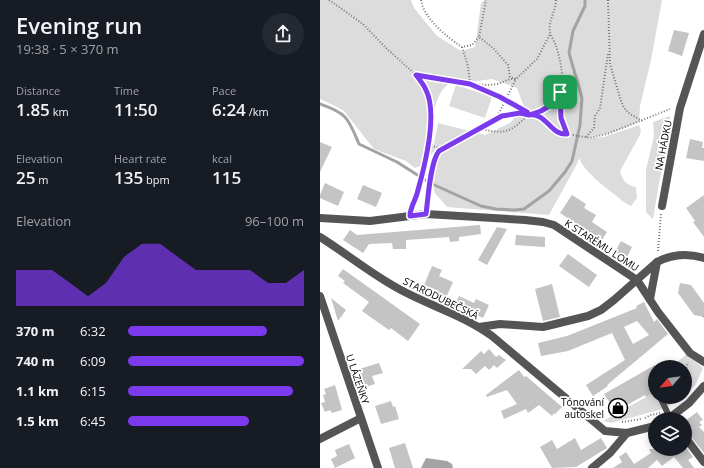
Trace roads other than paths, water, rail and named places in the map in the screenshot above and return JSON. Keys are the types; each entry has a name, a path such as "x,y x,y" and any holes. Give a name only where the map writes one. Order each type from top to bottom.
{"street":[{"name":"NA HÁDKU","path":"662,206 680,108 702,53 704,34"},
{"name":"K STARÉMU LOMU","path":"320,218 370,221 426,214 496,217 544,222 554,225 637,280 658,312 690,353 704,362"},
{"name":"STARODUBEČSKÁ","path":"320,236 363,267 400,289 479,327 492,336 599,427 610,432 627,433"},
{"path":"479,327 500,324 542,327 588,316 601,310 614,300 657,262 674,256 687,255 704,258"},
{"path":"650,299 657,262"},
{"name":"U LÁZEŇKY","path":"320,296 378,468"},
{"path":"675,412 689,403 704,386"},
{"path":"320,439 361,418"},
{"path":"592,468 610,453 627,433 648,428"},
{"path":"692,446 704,462"}],"waterway":[{"path":"320,104 342,114 346,118 359,144 397,162 430,183 481,206 496,209 524,209 549,191 572,161 580,125 582,98 569,53 573,31 585,6 585,0"}],"place":[{"name":"Tónování autoskel","path":"618,408"}]}
